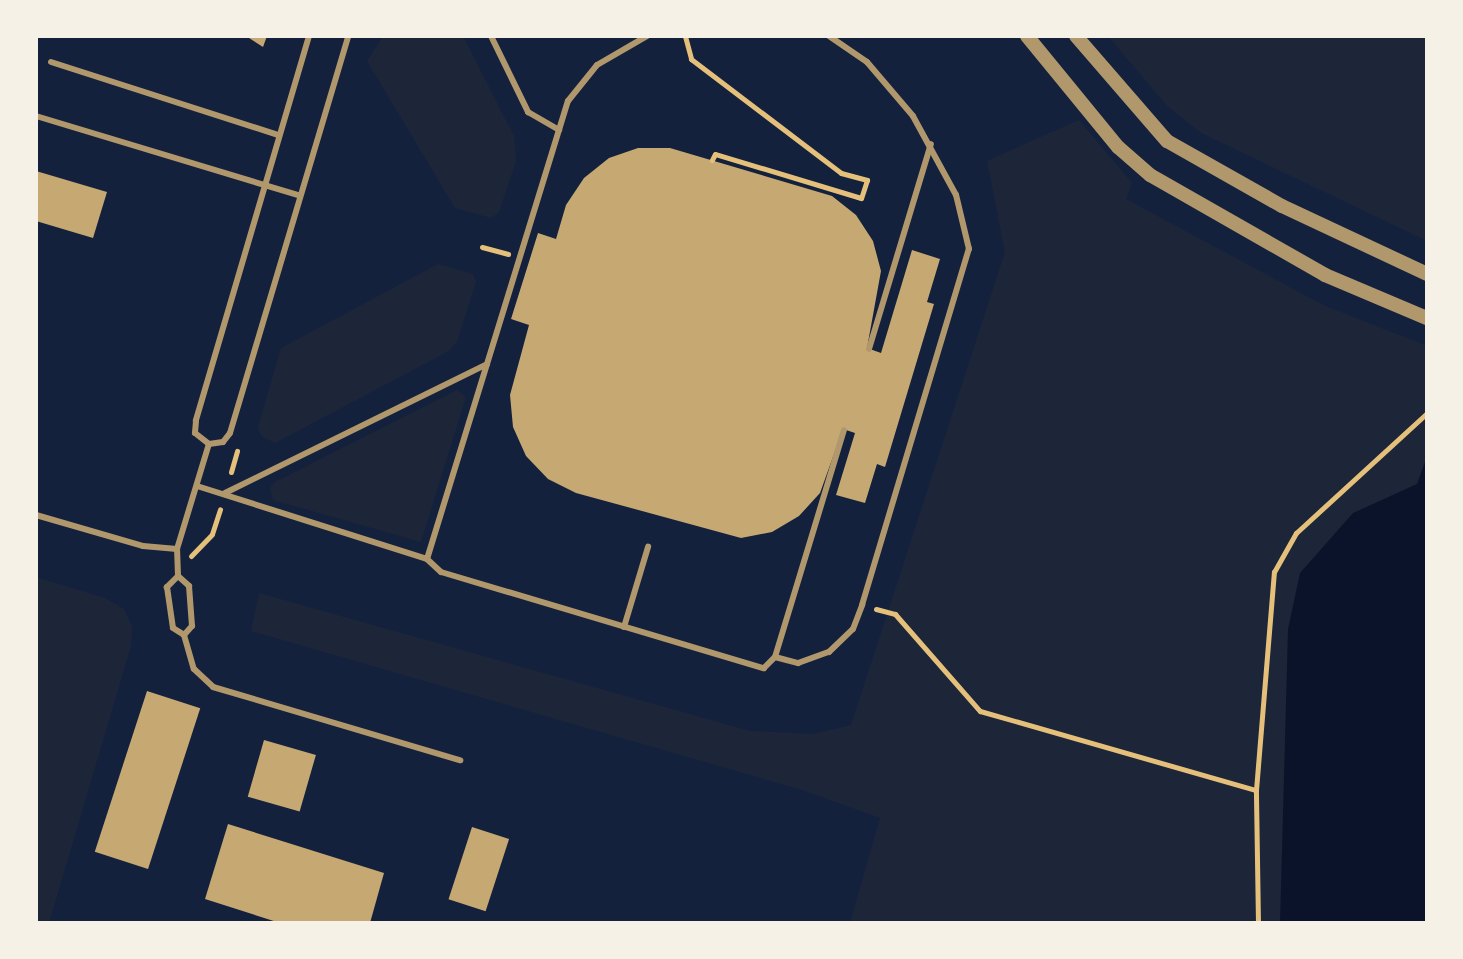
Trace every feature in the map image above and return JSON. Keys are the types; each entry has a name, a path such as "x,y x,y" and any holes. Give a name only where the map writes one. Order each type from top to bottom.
{"street":[{"path":"1027,36 1118,147 1150,175 1325,275 1427,318"},
{"path":"1076,36 1167,141 1282,206 1427,274"}],"lane":[{"path":"309,36 196,421 195,433 209,444 223,442 230,433 298,195 348,36"},
{"path":"491,36 528,112 559,130"},
{"path":"427,559 568,101 585,76 611,55 647,36"},
{"path":"775,657 798,663 829,652 853,629 966,268 965,218 931,144 881,76 829,36"},
{"path":"51,62 279,135"},
{"path":"36,116 298,195"},
{"path":"869,349 931,144"},
{"path":"225,493 487,364"},
{"path":"197,486 427,559 441,572 764,668 775,657 844,430"},
{"path":"184,635 192,626 189,586 178,576 177,549 209,444"},
{"path":"36,515 143,546 177,549"},
{"path":"624,627 648,547"},
{"path":"178,576 169,580 167,591 173,628 184,635 194,669 213,687 460,760"}],"path":[{"path":"685,36 691,59 841,173 867,180 861,198 715,154 712,160"},
{"path":"482,247 519,258"},
{"path":"1258,923 1256,790 1271,595 1279,561 1296,533 1427,413"},
{"path":"862,605 895,614 980,711 1256,790"}],"shaded area":[{"path":"383,36 463,36 514,136 516,161 499,212 491,218 455,208 367,61"},
{"path":"1108,36 1427,36 1427,241 1201,133 1167,106"},
{"path":"1079,120 1132,183 1126,199 1323,305 1427,346 1427,923 850,923 880,818 802,790 251,631 259,593 750,731 814,734 851,725 1005,252 987,161"},
{"path":"438,264 473,274 476,282 457,342 449,351 275,443 261,436 258,427 281,348"},
{"path":"457,390 466,397 421,542 273,500 270,488 275,482"},
{"path":"1427,456 1427,923 1280,923 1288,629 1300,573 1353,513 1417,484"},
{"path":"36,577 105,598 124,609 132,626 131,646 49,923 36,923"}],"building":[{"path":"246,36 267,36 263,47"},
{"path":"638,148 670,148 832,196 856,215 873,241 881,271 867,348 881,353 912,250 940,259 927,302 934,304 885,467 877,464 865,503 836,495 855,433 843,429 820,493 799,516 772,532 741,538 576,493 548,479 526,456 513,427 510,395 529,325 511,319 538,233 556,239 566,205 584,178 609,158"},
{"path":"36,171 107,192 93,238 36,221"},
{"path":"147,691 200,708 148,869 95,852"},
{"path":"264,740 316,755 300,812 248,797"},
{"path":"228,824 384,873 370,923 280,923 205,899"},
{"path":"472,827 509,839 486,911 449,899"}]}
